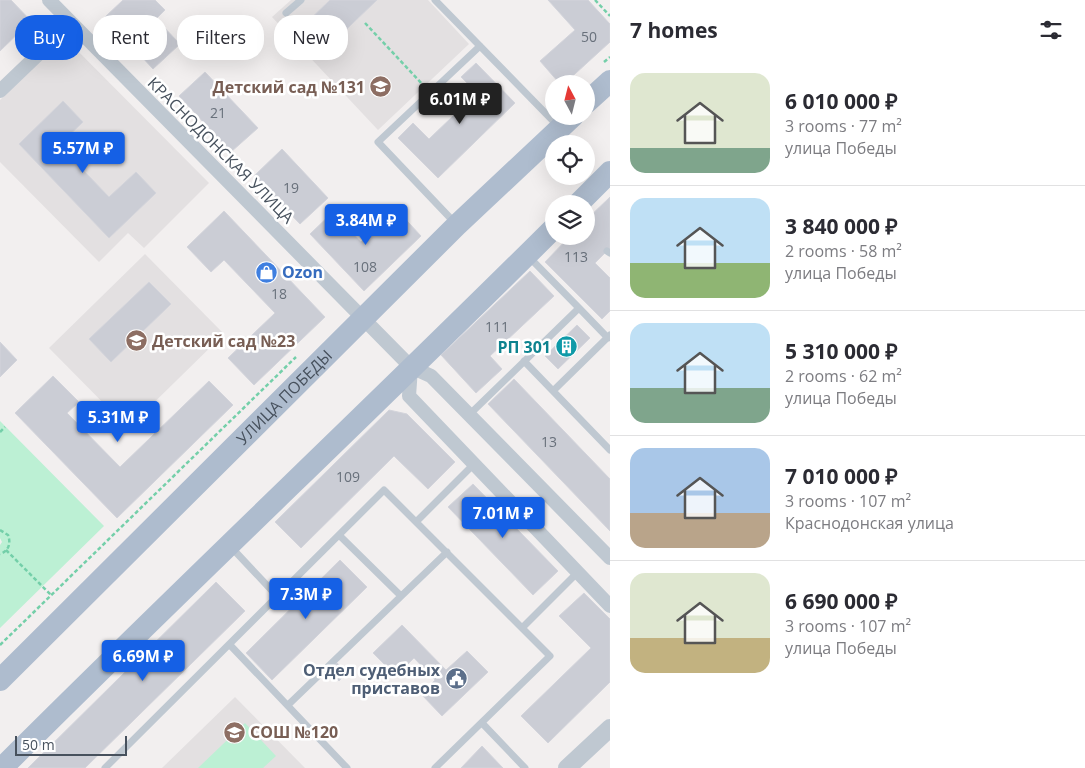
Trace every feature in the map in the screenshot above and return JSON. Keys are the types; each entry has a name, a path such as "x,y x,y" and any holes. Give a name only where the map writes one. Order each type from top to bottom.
{"main road":[{"path":"595,95 610,81"},
{"name":"УЛИЦА ПОБЕДЫ","path":"0,680 362,318 563,125"},
{"path":"587,195 610,172"},
{"path":"2,768 545,237"}],"street":[{"name":"КРАСНОДОНСКАЯ УЛИЦА","path":"49,0 63,15"},
{"name":"КРАСНОДОНСКАЯ УЛИЦА","path":"83,35 411,367 431,376 610,558"},
{"path":"0,91 32,60"},
{"path":"411,367 409,396 610,606"},
{"path":"568,768 610,728"}],"lane":[{"path":"286,13 300,0"},
{"path":"435,0 480,46 545,103"},
{"path":"457,225 378,142 480,46"},
{"path":"527,255 609,336 553,392"},
{"path":"469,415 579,308"},
{"path":"524,361 610,450"},
{"path":"416,522 474,464"},
{"path":"105,768 384,490 550,656 434,768"},
{"path":"339,534 400,595"},
{"path":"229,545 278,596"},
{"path":"288,705 446,552"},
{"path":"522,628 578,572"},
{"path":"230,645 348,768"},
{"path":"482,723 525,768"}],"path":[{"path":"594,0 610,16"},
{"path":"365,23 430,92"},
{"path":"0,432 5,427"},
{"path":"0,530 5,532 9,539 6,550 0,554"},
{"path":"6,550 51,595"}],"shaded area":[{"name":"Детский сад №131","path":"291,0 428,0 469,44 378,130 312,60 348,60 348,15 274,15"},
{"path":"83,56 209,183 144,248 128,233 99,262 0,162 0,100 41,60 83,60"},
{"name":"Детский сад №23","path":"145,254 224,334 128,428 49,348"},
{"name":"СОШ №120","path":"235,697 305,768 162,768"}],"green space":[{"path":"0,421 104,526 0,628 0,545 2,542 0,538"},
{"path":"245,723 276,756 263,768 198,768"}],"building":[{"path":"0,0 11,0 25,15 15,15 15,36 0,51"},
{"path":"123,0 155,0 165,10 160,15 107,15"},
{"path":"330,0 377,0 348,28 348,15 314,15"},
{"path":"548,0 588,0 610,24 610,42 574,75 552,75 540,61 575,30"},
{"path":"167,30 177,41 177,47 167,56"},
{"path":"145,60 163,60 153,69"},
{"path":"476,63 515,103 438,178 398,138 413,123 429,139 477,93 461,77"},
{"path":"205,72 258,128 231,152 179,96"},
{"path":"63,101 83,122 59,145 109,197 136,172 156,193 109,238 19,144"},
{"path":"282,149 328,198 300,224 254,176"},
{"path":"610,197 610,248 595,263 610,278 610,311 602,319 545,262 561,245 595,245 595,211"},
{"path":"396,209 421,236 364,291 310,234 333,212 361,242"},
{"path":"224,211 325,317 254,385 228,358 275,313 224,260 211,272 187,247"},
{"path":"530,271 554,296 490,356 502,369 476,393 441,355"},
{"path":"149,282 171,304 111,362 89,339"},
{"name":"РП 301","path":"577,325 590,338 558,369 545,356"},
{"path":"0,342 17,360 0,377"},
{"path":"53,376 79,402 67,413 120,467 209,381 233,405 117,518 15,413"},
{"path":"514,379 610,479 610,531 488,404"},
{"path":"389,410 407,414 455,462 428,489 394,456 301,548 275,522"},
{"path":"473,484 558,571 533,595 448,507"},
{"path":"340,560 367,587 272,680 246,653"},
{"path":"216,582 245,611 85,768 28,768"},
{"path":"584,593 610,619 610,682 548,743 521,716 591,648 559,616"},
{"path":"402,625 446,670 467,651 488,672 442,716 421,694 435,680 414,658 396,676 373,653"},
{"path":"337,663 347,672 339,681 330,672"},
{"path":"482,746 503,768 461,768"}],"place":[{"name":"Детский сад №131","path":"381,87"},
{"name":"Ozon","path":"266,272"},
{"name":"Детский сад №23","path":"136,341"},
{"name":"РП 301","path":"567,347"},
{"name":"Отдел судебных приставов","path":"456,679"},
{"name":"СОШ №120","path":"234,732"}]}
